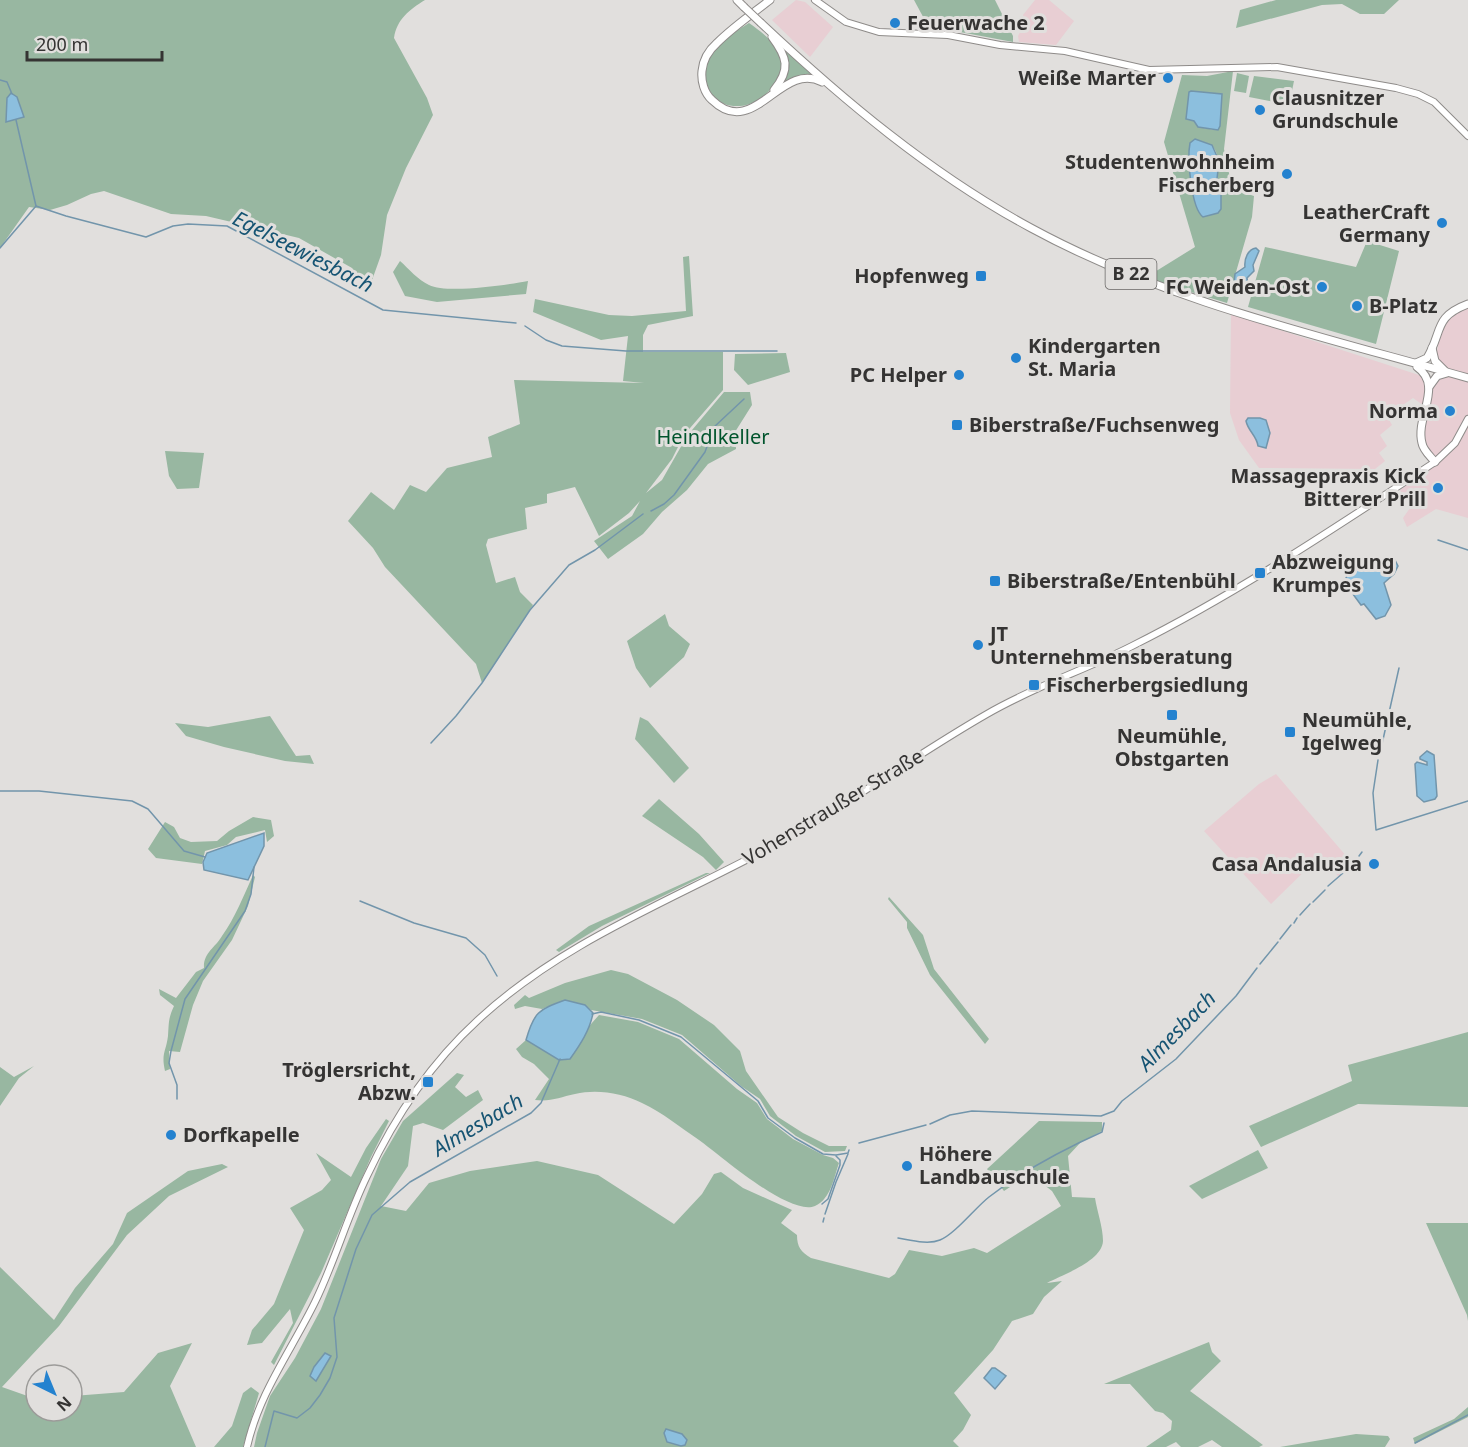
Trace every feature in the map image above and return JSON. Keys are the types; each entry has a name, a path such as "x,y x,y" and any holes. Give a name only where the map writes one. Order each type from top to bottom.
{"main road":[{"name":"B 22","path":"771,0 715,45 702,66 703,87 709,97 723,108 743,111 754,108 789,82 806,78 815,78 842,95"},
{"path":"817,0 846,22 879,32 948,35 1000,45 1065,51 1149,70 1277,67 1395,88 1418,94 1434,102 1468,136"},
{"name":"B 22","path":"740,3 842,95 916,155 978,197 1029,227 1079,252 1160,286 1226,308 1466,378"},
{"name":"B 22","path":"764,25 782,51 785,63 784,75 769,97"},
{"path":"1430,387 1427,377 1413,364 1424,360 1445,318 1457,308 1468,304"},
{"path":"1432,348 1435,362 1447,373"},
{"path":"1434,462 1424,449 1421,435 1430,387 1437,376 1447,373"},
{"name":"Vohenstraußer Straße","path":"247,1447 264,1394 313,1306 332,1266 365,1179 408,1102 439,1060 476,1022 527,979 558,958 603,933 792,835 1002,705 1129,648 1257,578 1434,462 1455,442 1468,419"}],"shaded area":[{"path":"796,0 805,2 833,27 810,57 772,20"},
{"path":"1035,0 1049,0 1074,21 1056,45 1019,42 1018,36 1025,22 1023,15"},
{"path":"1468,307 1468,518 1436,509 1407,527 1403,518 1410,508 1400,490 1437,464 1424,445 1422,434 1440,329 1451,315"},
{"path":"1231,314 1422,376 1425,387 1423,405 1413,398 1387,416 1392,425 1380,435 1387,446 1379,453 1385,461 1375,469 1259,468 1239,440 1230,413"},
{"path":"1276,774 1353,864 1339,877 1320,856 1271,904 1204,831 1259,784"}],"green space":[{"path":"0,0 425,0 405,16 398,25 394,38 427,98 433,115 406,168 387,215 381,255 371,283 362,282 352,268 299,238 206,216 171,214 104,191 50,210 29,207 0,248"},
{"path":"914,0 995,0 1013,36 1013,42 928,26"},
{"path":"1276,0 1399,0 1384,14 1360,14 1342,4 1322,5 1236,28 1240,10"},
{"path":"749,23 775,46 782,62 781,72 777,81 759,100 744,106 729,105 720,101 708,88 706,69 708,59 716,46 725,38"},
{"path":"782,46 819,78 809,75 799,76 781,84"},
{"path":"1233,71 1224,149 1231,183 1239,191 1254,196 1252,217 1227,303 1145,278 1195,247 1164,142 1182,75 1207,76","holes":["1191,91 1222,94 1219,128 1215,130 1198,127 1194,121 1187,119","1212,145 1218,158 1217,179 1221,189 1200,214 1194,197 1188,156"]},
{"path":"1237,73 1249,76 1246,93 1234,91"},
{"path":"1254,76 1294,81 1289,105 1249,97"},
{"name":"FC Weiden-Ost","path":"1367,241 1399,251 1376,344 1248,307 1265,247 1356,267"},
{"name":"Heindlkeller","path":"689,256 693,316 648,325 643,335 643,352 723,352 723,390 684,435 672,459 646,493 662,480 687,436 724,392 750,392 752,405 735,432 736,449 708,464 687,490 662,512 643,534 608,559 594,541 632,516 640,501 629,513 599,536 575,487 547,494 547,503 525,508 527,529 488,539 486,545 496,583 515,577 520,592 533,605 482,683 476,664 385,567 373,548 348,521 371,492 394,510 410,485 426,492 447,468 492,457 488,437 520,424 514,380 644,383 623,381 628,336 601,340 533,312 535,299 609,315 632,316 686,311 683,257"},
{"path":"400,261 421,280 438,288 477,288 528,281 526,294 437,302 405,296 393,272"},
{"path":"786,353 790,372 748,385 734,370 735,354"},
{"path":"165,451 204,453 199,488 177,489 169,476"},
{"path":"665,614 669,626 690,644 684,657 650,688 636,668 627,641"},
{"path":"270,716 296,756 310,755 314,764 285,761 186,736 175,723 208,727"},
{"path":"640,717 648,721 689,768 674,783 635,739"},
{"path":"659,799 699,834 724,862 716,870 703,857 642,816"},
{"path":"253,817 271,820 274,836 267,842 265,830 236,837 227,845 205,851 202,864 156,858 148,849 165,822 174,827 180,838 191,842 217,841"},
{"path":"710,873 602,926 559,952 556,950 589,926"},
{"path":"253,875 255,877 248,906 232,940 203,981 193,1005 180,1052 169,1051 170,1069 165,1071 164,1056 174,1006 160,995 159,989 176,998 196,972 204,968 207,954 231,922"},
{"path":"889,897 923,935 934,969 989,1039 985,1044 930,975 907,928 907,922 888,899"},
{"path":"611,970 628,974 677,1000 714,1025 740,1051 746,1071 778,1117 829,1146 847,1146 845,1151 825,1152 796,1136 770,1116 760,1099 741,1086 682,1035 642,1019 591,1010 585,1005 565,1000 542,1009 525,1006 515,1009 514,1005 525,995 529,998 565,983"},
{"path":"599,1015 638,1022 679,1039 737,1089 757,1103 767,1119 793,1139 833,1158 839,1163 825,1198 815,1206 804,1207 773,1194 664,1115 626,1097 592,1092 551,1100 535,1100 549,1079 534,1064 522,1057 516,1049 526,1040 559,1060"},
{"path":"1468,1032 1468,1107 1358,1104 1261,1147 1249,1126 1352,1081 1348,1065"},
{"path":"34,1066 19,1078 0,1106 0,1067 14,1077"},
{"path":"457,1073 464,1075 455,1087 466,1097 478,1090 483,1100 443,1130 423,1123 413,1126 408,1166 381,1206 406,1211 429,1183 470,1171 537,1161 598,1175 674,1224 702,1194 714,1174 721,1172 743,1188 792,1210 781,1223 797,1235 800,1249 811,1258 889,1278 895,1274 909,1250 942,1256 974,1248 987,1253 1061,1206 1052,1191 1030,1174 1004,1191 987,1169 1039,1121 1102,1122 1102,1131 1081,1142 1068,1156 1072,1197 1095,1198 1103,1241 1101,1248 1089,1261 1047,1283 1062,1281 1044,1297 1033,1314 1012,1321 993,1350 954,1393 971,1415 963,1430 953,1441 959,1447 254,1447 270,1396 295,1358 321,1309 381,1159 403,1121"},
{"path":"386,1119 389,1121 321,1273 274,1365 271,1362 293,1323 290,1309 262,1343 247,1345 252,1330 274,1304 304,1230 290,1208 322,1190 331,1180 316,1153 351,1177 366,1148"},
{"path":"1258,1150 1268,1168 1202,1199 1189,1186"},
{"path":"222,1164 228,1167 169,1196 127,1235 59,1326 2,1387 24,1395 24,1423 84,1423 84,1395 124,1392 158,1353 192,1343 170,1386 196,1447 0,1447 0,1267 54,1320 75,1288 113,1244 127,1213 188,1171"},
{"path":"1426,1223 1468,1223 1468,1321 1467,1315"},
{"path":"1209,1342 1212,1352 1221,1361 1190,1391 1263,1445 1259,1447 1222,1447 1212,1440 1198,1447 1181,1447 1176,1442 1166,1447 1146,1447 1171,1430 1172,1421 1163,1413 1155,1411 1130,1384 1104,1384"},
{"path":"251,1387 259,1393 243,1447 214,1447 232,1426 243,1393"},
{"path":"1468,1407 1468,1417 1415,1444 1413,1438 1454,1419"},
{"path":"1356,1434 1388,1436 1390,1439 1385,1447 1280,1447"}],"water":[{"path":"1191,91 1222,94 1218,130 1198,127 1194,121 1186,119"},
{"path":"11,93 17,97 24,117 6,122 7,98"},
{"path":"1195,139 1212,145 1219,161 1217,179 1221,191 1221,209 1218,213 1203,217 1195,204 1190,171 1190,143"},
{"path":"1256,248 1259,251 1253,265 1254,271 1247,278 1248,285 1243,288 1239,287 1234,283 1235,274 1245,267 1247,255"},
{"path":"1248,418 1266,420 1270,433 1266,448 1258,446 1247,425"},
{"path":"1388,557 1395,560 1398,566 1394,574 1384,583 1391,605 1385,616 1376,619 1364,604 1361,605 1344,582 1348,574 1368,562 1373,565"},
{"path":"1427,751 1434,755 1437,796 1435,799 1424,802 1417,796 1415,764 1417,762 1427,765 1427,762 1420,757"},
{"path":"264,833 264,846 248,880 204,870 203,862 207,853"},
{"path":"565,1000 585,1005 593,1013 581,1043 570,1059 559,1060 526,1040 538,1013"},
{"path":"325,1353 331,1356 316,1381 310,1376"},
{"path":"992,1368 1006,1376 995,1389 984,1378"},
{"path":"666,1429 682,1434 687,1440 685,1445 667,1442 664,1433"}],"waterway":[{"name":"Egelseewiesbach","path":"0,80 7,82 12,94"},
{"name":"Egelseewiesbach","path":"16,120 36,206 146,237 173,226 188,224 227,226 383,310 516,323"},
{"path":"0,248 36,206"},
{"name":"Egelseewiesbach","path":"525,326 546,340 562,346 626,351 777,351"},
{"path":"651,511 674,495 705,452 714,427 744,399"},
{"path":"431,743 482,683 530,610 569,565 595,550 643,514"},
{"path":"1438,540 1468,550"},
{"path":"1380,753 1399,668"},
{"name":"Almesbach","path":"1378,760 1373,793 1376,830 1468,801"},
{"path":"0,791 39,791 132,801 148,809 184,851 205,857"},
{"name":"Almesbach","path":"1359,856 1362,852"},
{"name":"Almesbach","path":"1348,869 1356,860"},
{"path":"177,1099 177,1085 169,1063 185,999 245,911 251,894 254,867"},
{"name":"Almesbach","path":"1328,886 1343,873"},
{"name":"Almesbach","path":"1313,902 1325,890"},
{"path":"360,901 414,923 466,938 485,955 497,976"},
{"name":"Almesbach","path":"1300,915 1310,904"},
{"name":"Almesbach","path":"1294,923 1297,918"},
{"name":"Almesbach","path":"1280,939 1291,925"},
{"name":"Almesbach","path":"1260,964 1278,942"},
{"name":"Almesbach","path":"930,1124 950,1115 972,1111 1101,1116 1114,1111 1122,1101 1176,1059 1236,996 1257,968"},
{"name":"Almesbach","path":"592,1014 601,1012 639,1020 681,1037 758,1101 768,1118 795,1138 823,1154 836,1155 848,1153 849,1150"},
{"name":"Almesbach","path":"265,1447 274,1411 297,1418 310,1408 330,1378 337,1357 334,1318 356,1249 372,1215 410,1182 531,1113 541,1103 560,1059"},
{"name":"Almesbach","path":"898,1238 930,1242 946,1237 1002,1187 1044,1161 1102,1132 1104,1123"},
{"path":"859,1143 926,1125"},
{"name":"Almesbach","path":"825,1214 848,1154"},
{"name":"Almesbach","path":"822,1204 828,1199 840,1165 840,1160 836,1156"},
{"name":"Almesbach","path":"823,1222 824,1218"},
{"path":"1415,1443 1468,1415"}],"place":[{"name":"Feuerwache 2","path":"895,23"},
{"name":"Weiße Marter","path":"1168,78"},
{"name":"Clausnitzer Grundschule","path":"1260,110"},
{"name":"Studentenwohnheim Fischerberg","path":"1287,174"},
{"name":"LeatherCraft Germany","path":"1442,223"},
{"name":"Hopfenweg","path":"981,276"},
{"name":"FC Weiden-Ost","path":"1322,287"},
{"name":"B-Platz","path":"1357,306"},
{"name":"Kindergarten St. Maria","path":"1016,358"},
{"name":"PC Helper","path":"959,375"},
{"name":"Norma","path":"1450,411"},
{"name":"Biberstraße/Fuchsenweg","path":"957,425"},
{"name":"Massagepraxis Kick Bitterer Prill","path":"1438,488"},
{"name":"Abzweigung Krumpes","path":"1260,573"},
{"name":"Biberstraße/Entenbühl","path":"995,581"},
{"name":"JT Unternehmensberatung","path":"978,645"},
{"name":"Fischerbergsiedlung","path":"1034,685"},
{"name":"Neumühle, Obstgarten","path":"1172,715"},
{"name":"Neumühle, Igelweg","path":"1290,732"},
{"name":"Casa Andalusia","path":"1374,864"},
{"name":"Tröglersricht, Abzw.","path":"428,1082"},
{"name":"Dorfkapelle","path":"171,1135"},
{"name":"Höhere Landbauschule","path":"907,1166"}]}
